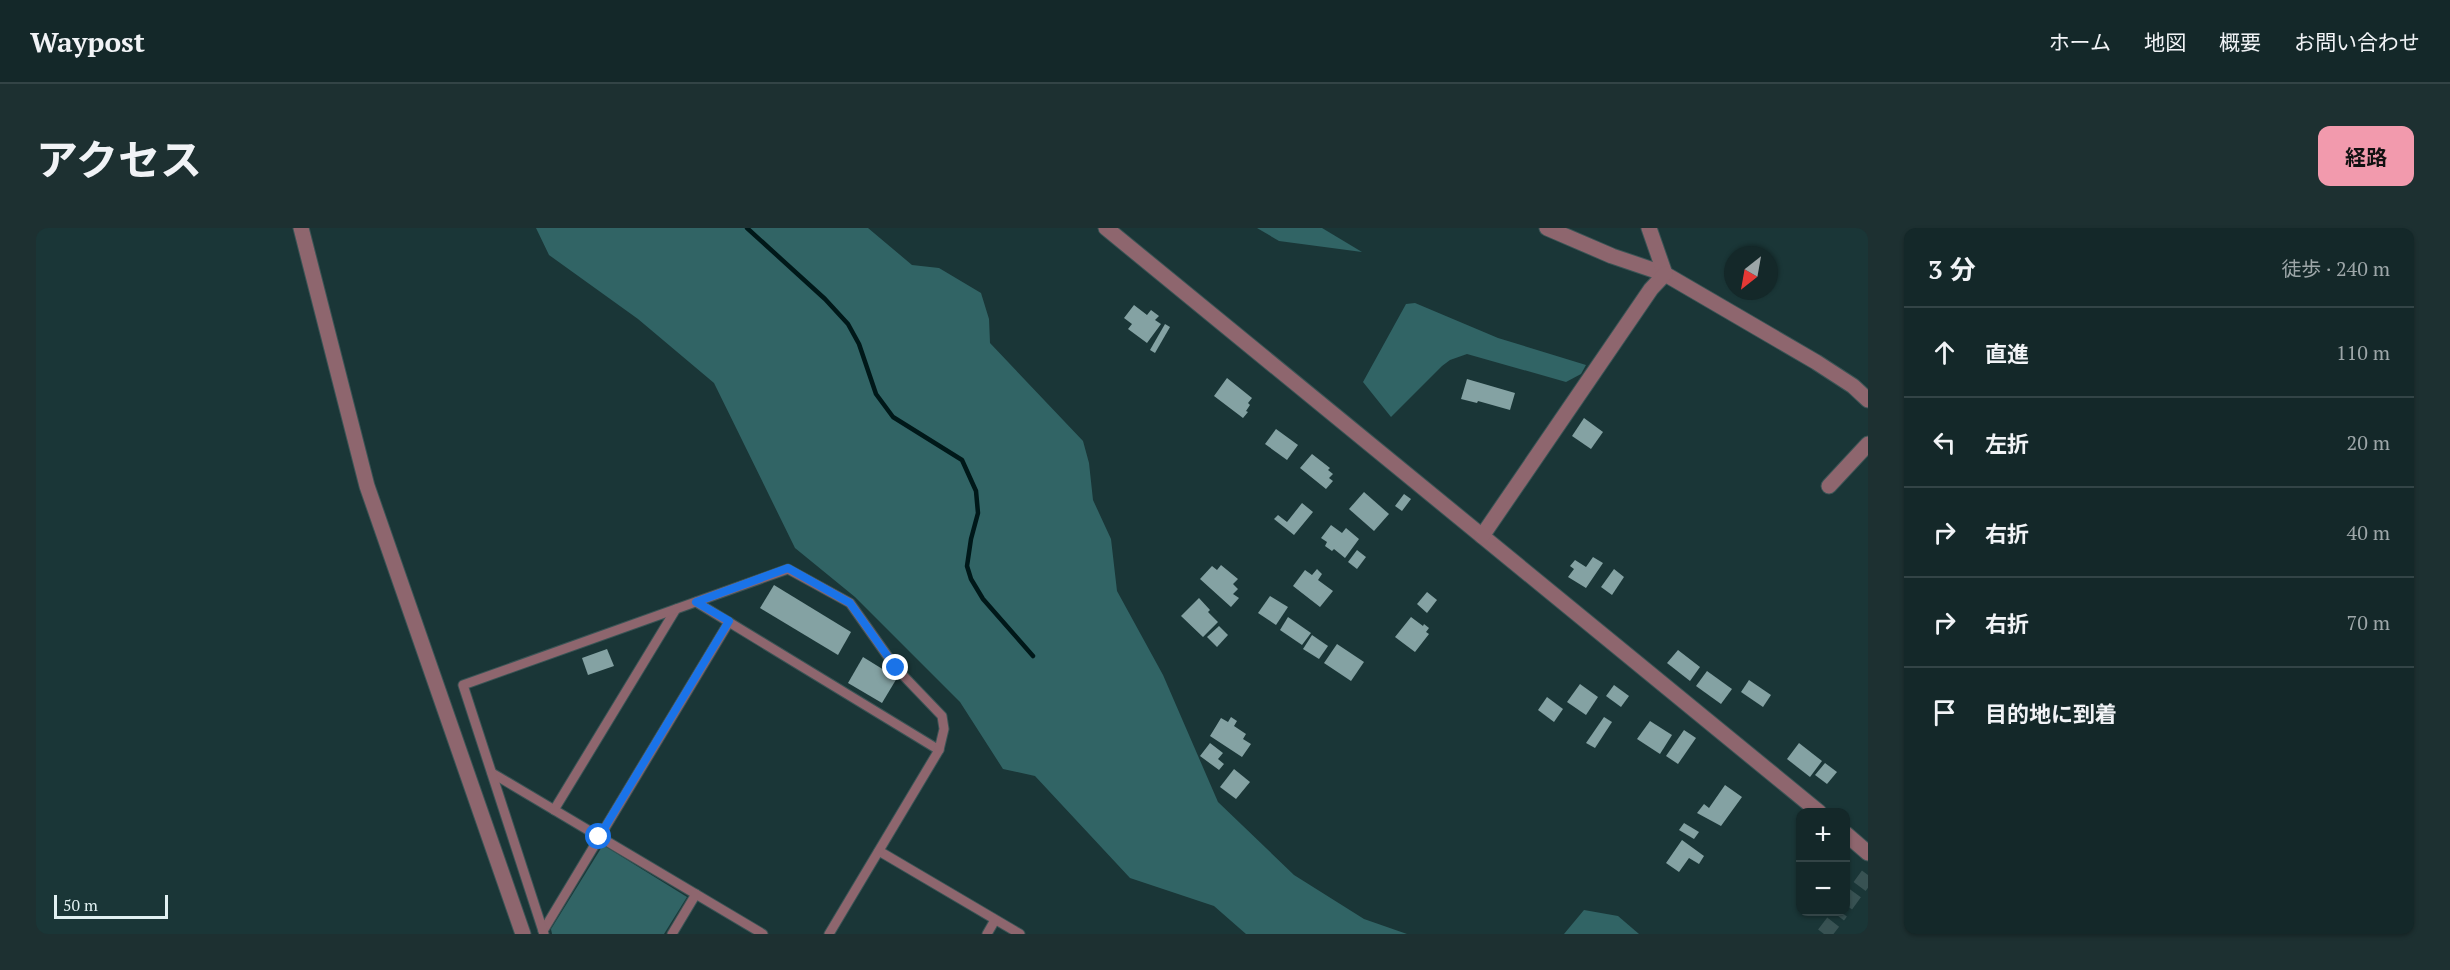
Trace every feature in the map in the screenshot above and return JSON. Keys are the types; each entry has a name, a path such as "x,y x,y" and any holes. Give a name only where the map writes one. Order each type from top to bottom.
{"street":[{"path":"301,228 367,486 523,934"},
{"path":"1106,228 1813,808"},
{"path":"1548,228 1612,256 1665,274 1816,362 1853,386 1868,400"},
{"path":"1649,228 1665,274"},
{"path":"1482,536 1652,289 1665,274"},
{"path":"1829,486 1868,444"},
{"path":"1850,838 1868,853"}],"lane":[{"path":"544,933 464,685 788,568 850,603 896,668 942,716 944,729 939,750 830,934"},
{"path":"696,602 939,750"},
{"path":"554,810 676,609"},
{"path":"544,933 729,621"},
{"path":"492,773 763,934"},
{"path":"879,851 1020,934"},
{"path":"672,934 696,894"},
{"path":"987,934 995,920"}],"shaded area":[{"path":"536,228 868,228 912,265 939,268 981,293 989,319 990,343 1083,441 1089,463 1093,500 1111,539 1117,591 1163,675 1218,802 1294,875 1364,919 1407,934 1246,934 1214,906 1130,878 1035,776 1003,769 960,702 855,597 795,548 714,383 638,319 549,255"},
{"path":"1257,228 1322,228 1362,252 1279,241"},
{"path":"1415,303 1498,338 1586,365 1581,374 1566,382 1467,354 1450,360 1442,366 1391,417 1363,382 1406,304"},
{"path":"603,845 687,897 664,934 552,934 551,929"},
{"path":"1584,910 1618,916 1639,934 1564,934"}],"building":[{"path":"1134,305 1147,315 1151,310 1159,316 1155,320 1161,324 1147,343 1128,329 1132,324 1124,318"},
{"path":"1165,324 1170,327 1155,353 1150,350"},
{"path":"1227,378 1252,398 1248,403 1250,405 1246,411 1248,412 1243,418 1214,396"},
{"path":"1467,379 1515,393 1510,410 1461,399"},
{"path":"1584,418 1603,432 1591,449 1572,436"},
{"path":"1276,429 1298,445 1287,460 1265,444"},
{"path":"1312,454 1330,468 1328,470 1333,474 1329,478 1333,481 1326,489 1300,468"},
{"path":"1364,492 1389,514 1374,531 1349,509"},
{"path":"1404,494 1411,499 1402,511 1395,506"},
{"path":"1302,503 1313,512 1294,535 1274,519 1278,515 1287,522"},
{"path":"1331,525 1342,533 1346,528 1359,539 1345,558 1334,549 1332,551 1325,546 1327,542 1321,538"},
{"path":"1357,550 1366,557 1357,569 1348,562"},
{"path":"1593,557 1603,563 1586,588 1568,577 1574,569 1570,566 1575,560 1586,567"},
{"path":"1221,565 1238,579 1233,584 1238,589 1233,594 1239,598 1231,607 1200,579 1212,566 1217,570"},
{"path":"1317,569 1322,574 1318,580 1333,591 1320,607 1293,586 1305,570 1312,575"},
{"path":"1614,569 1624,577 1612,595 1601,587"},
{"path":"774,585 851,632 838,655 760,608"},
{"path":"1427,592 1437,600 1427,613 1417,604"},
{"path":"1270,596 1288,607 1276,625 1258,613"},
{"path":"1199,598 1218,622 1203,637 1181,616"},
{"path":"1288,617 1311,633 1302,645 1280,630"},
{"path":"1411,617 1429,628 1426,632 1429,634 1415,652 1395,637"},
{"path":"1219,626 1228,635 1217,647 1207,637"},
{"path":"1312,635 1328,646 1319,659 1303,649"},
{"path":"1337,644 1364,662 1351,681 1324,663"},
{"path":"607,649 614,666 588,675 582,658"},
{"path":"1678,650 1700,667 1690,681 1667,663"},
{"path":"863,657 897,678 882,703 848,683"},
{"path":"1707,671 1732,689 1721,704 1696,686"},
{"path":"1749,680 1771,695 1763,707 1741,692"},
{"path":"1580,684 1598,697 1586,715 1567,702"},
{"path":"1614,685 1629,696 1621,707 1606,696"},
{"path":"1547,697 1563,709 1554,722 1538,710"},
{"path":"1231,717 1237,721 1234,726 1246,734 1243,739 1251,744 1242,757 1210,736 1221,718 1228,722"},
{"path":"1604,717 1612,722 1595,748 1586,743"},
{"path":"1650,721 1672,735 1660,754 1637,739"},
{"path":"1684,730 1696,738 1678,764 1666,756"},
{"path":"1210,743 1223,753 1218,759 1224,764 1219,770 1200,756"},
{"path":"1799,743 1822,761 1810,777 1787,759"},
{"path":"1825,763 1837,772 1827,784 1815,775"},
{"path":"1234,769 1250,782 1236,799 1220,787"},
{"path":"1725,785 1742,797 1721,826 1697,813 1704,804 1709,808"},
{"path":"1684,823 1699,832 1694,839 1679,830"},
{"path":"1682,840 1704,856 1699,864 1689,858 1679,872 1666,863"}],"waterway":[{"path":"747,228 825,299 848,324 859,344 876,394 893,417 962,460 976,491 978,513 967,566 971,579 983,599 1033,656"}],"tunnel":[{"path":"1850,900 1868,875"},
{"path":"1824,934 1838,916"}],"route":[{"path":"599,837 729,621 696,602 788,568 850,603 896,668"}]}
